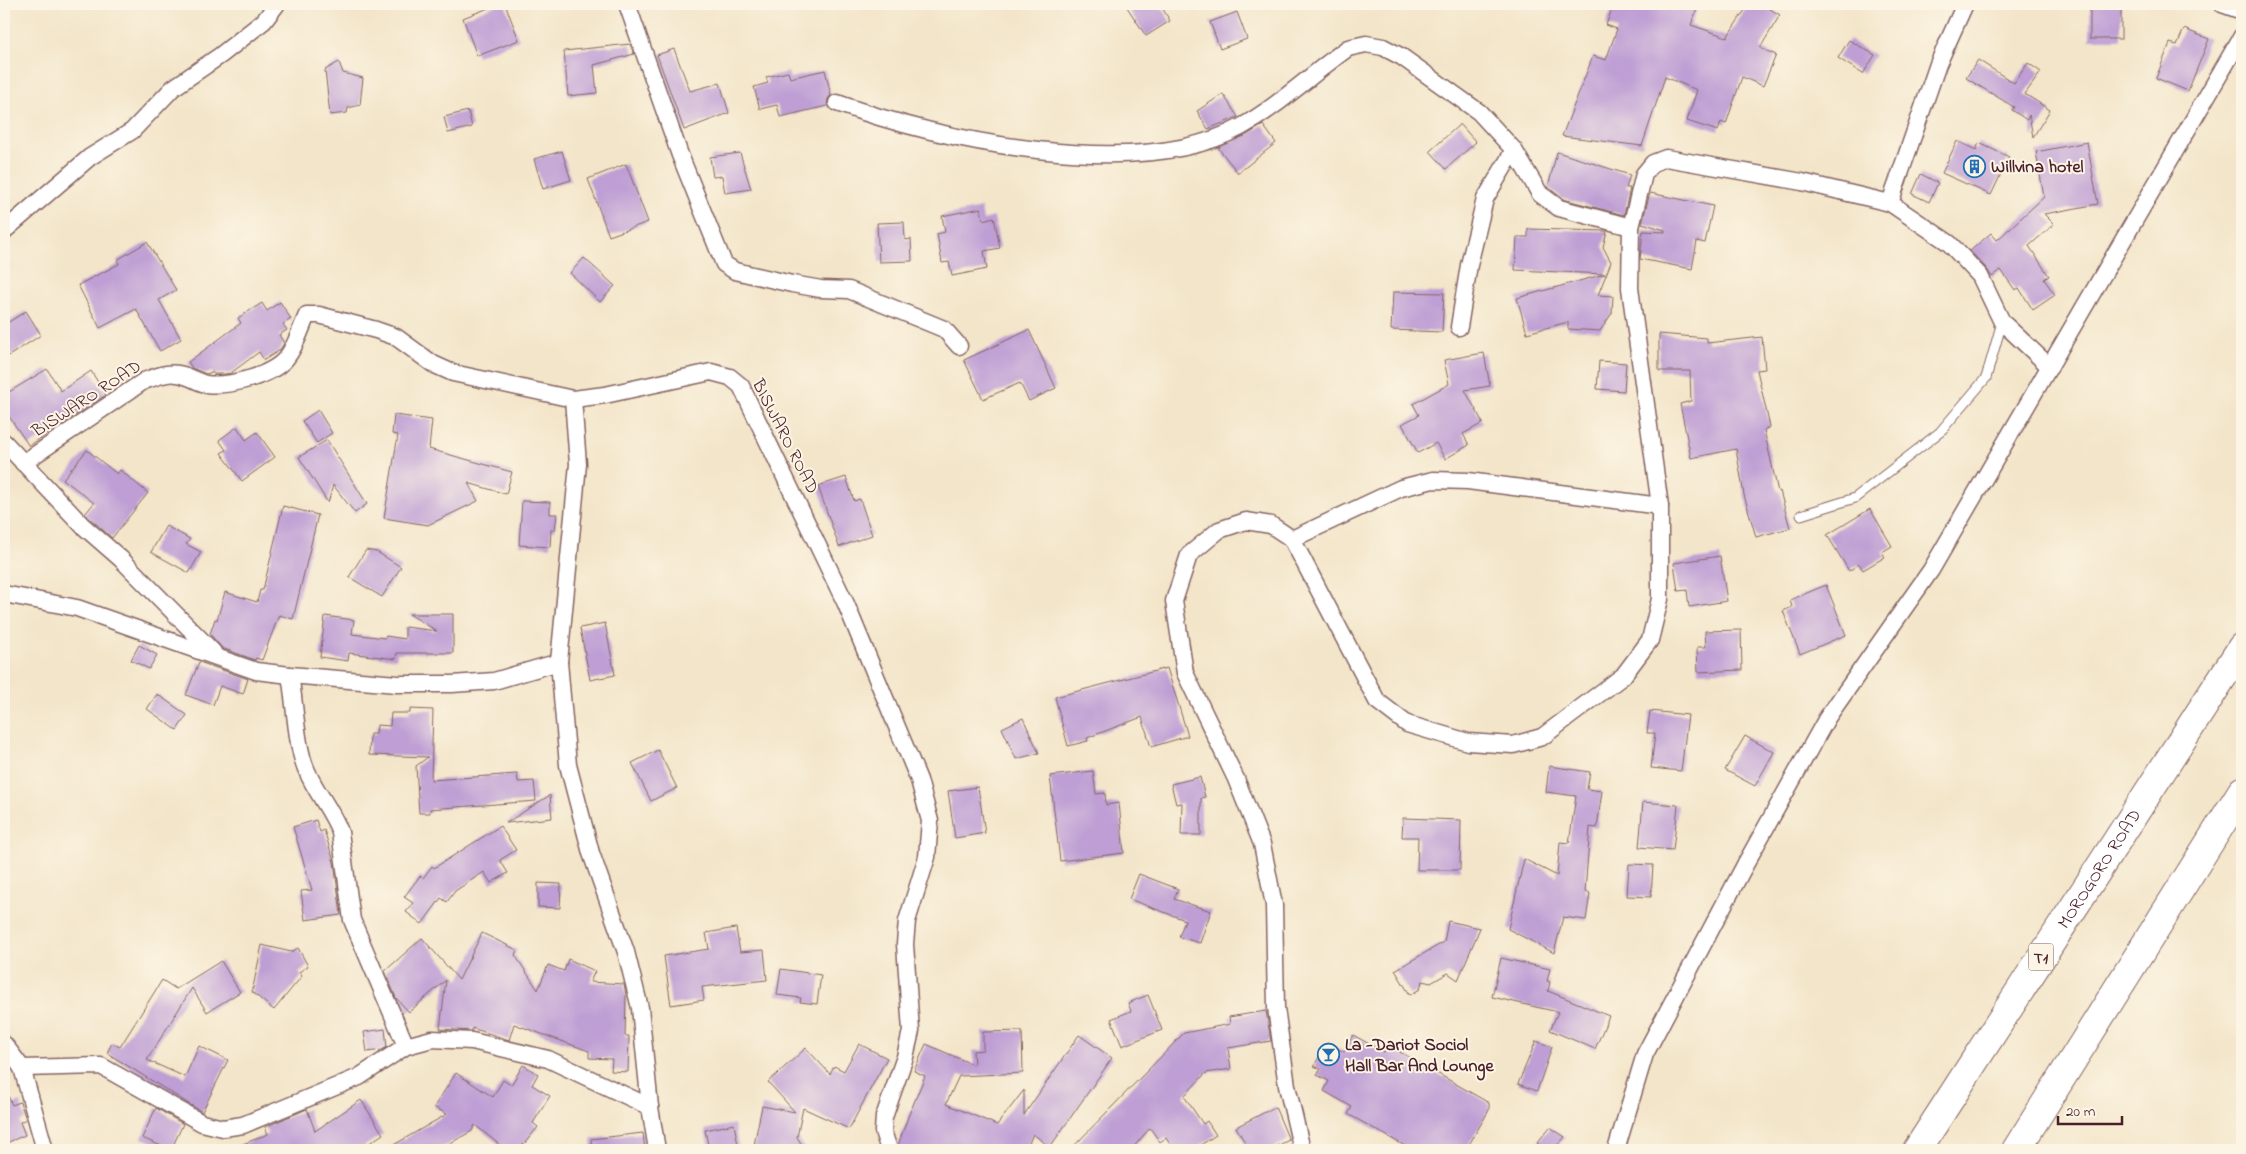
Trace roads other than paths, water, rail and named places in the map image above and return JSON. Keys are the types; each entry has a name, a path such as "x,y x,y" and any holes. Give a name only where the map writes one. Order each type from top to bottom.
{"highway":[{"name":"MOROGORO ROAD","path":"1917,1150 2165,763 2242,647"},
{"path":"2016,1150 2236,801"}],"street":[{"path":"4,231 90,157 132,131 173,88 222,55 264,21 277,4"},
{"path":"627,4 680,155 724,264 735,271 792,284 821,289 849,290 922,318 944,329 958,346"},
{"path":"1890,203 1938,64 1965,4"},
{"path":"2222,4 2242,11"},
{"path":"1616,1150 1645,1054 1746,863 1827,718 1930,570 2242,36"},
{"path":"837,104 906,126 991,143 1090,155 1155,153 1217,137 1241,127 1348,48 1366,44 1383,47 1402,57 1478,112 1514,150 1540,194 1558,208 1631,227"},
{"path":"1459,327 1469,265 1485,199 1514,150"},
{"path":"1302,1150 1287,1086 1276,1008 1274,905 1262,844 1236,779 1185,673 1174,601 1189,556 1219,530 1246,521 1271,525 1292,540 1377,701 1407,724 1468,742 1513,745 1542,737 1566,721 1623,676 1650,640 1660,599 1660,506 1630,288 1631,227 1644,174 1653,163 1666,158 1802,182 1890,203 1949,243 1980,276 2002,322 2050,367"},
{"name":"BISWARO ROAD","path":"23,463 144,382 164,373 178,372 205,384 224,384 251,379 287,358 307,315 318,314 389,335 433,364 453,373 573,399 604,395 711,372 730,377 741,386 857,631 919,780 930,821 927,857 907,921 905,944 911,1031 905,1057 884,1117 883,1131 889,1150"},
{"path":"573,399 578,464 559,662 568,766 591,853 626,952 640,1008 650,1107 657,1150"},
{"path":"4,442 82,525 122,559 216,655"},
{"path":"1292,540 1401,488 1433,480 1468,482 1660,506"},
{"path":"4,594 77,608 216,655 256,671 290,676 397,684 494,682 559,662"},
{"path":"290,676 302,756 317,791 336,821 340,832 352,920 406,1046"},
{"path":"22,1068 101,1066 202,1123 223,1128 244,1126 359,1077 406,1046 432,1039 472,1041 548,1059 650,1107"},
{"path":"4,1044 22,1068 45,1150"}],"lane":[{"path":"1801,515 1855,498 1940,432 1986,378 2002,322"}],"place":[{"name":"Willvina hotel","path":"1975,166"},
{"name":"La -Dariot Sociol Hall Bar And Lounge","path":"1329,1054"}]}
